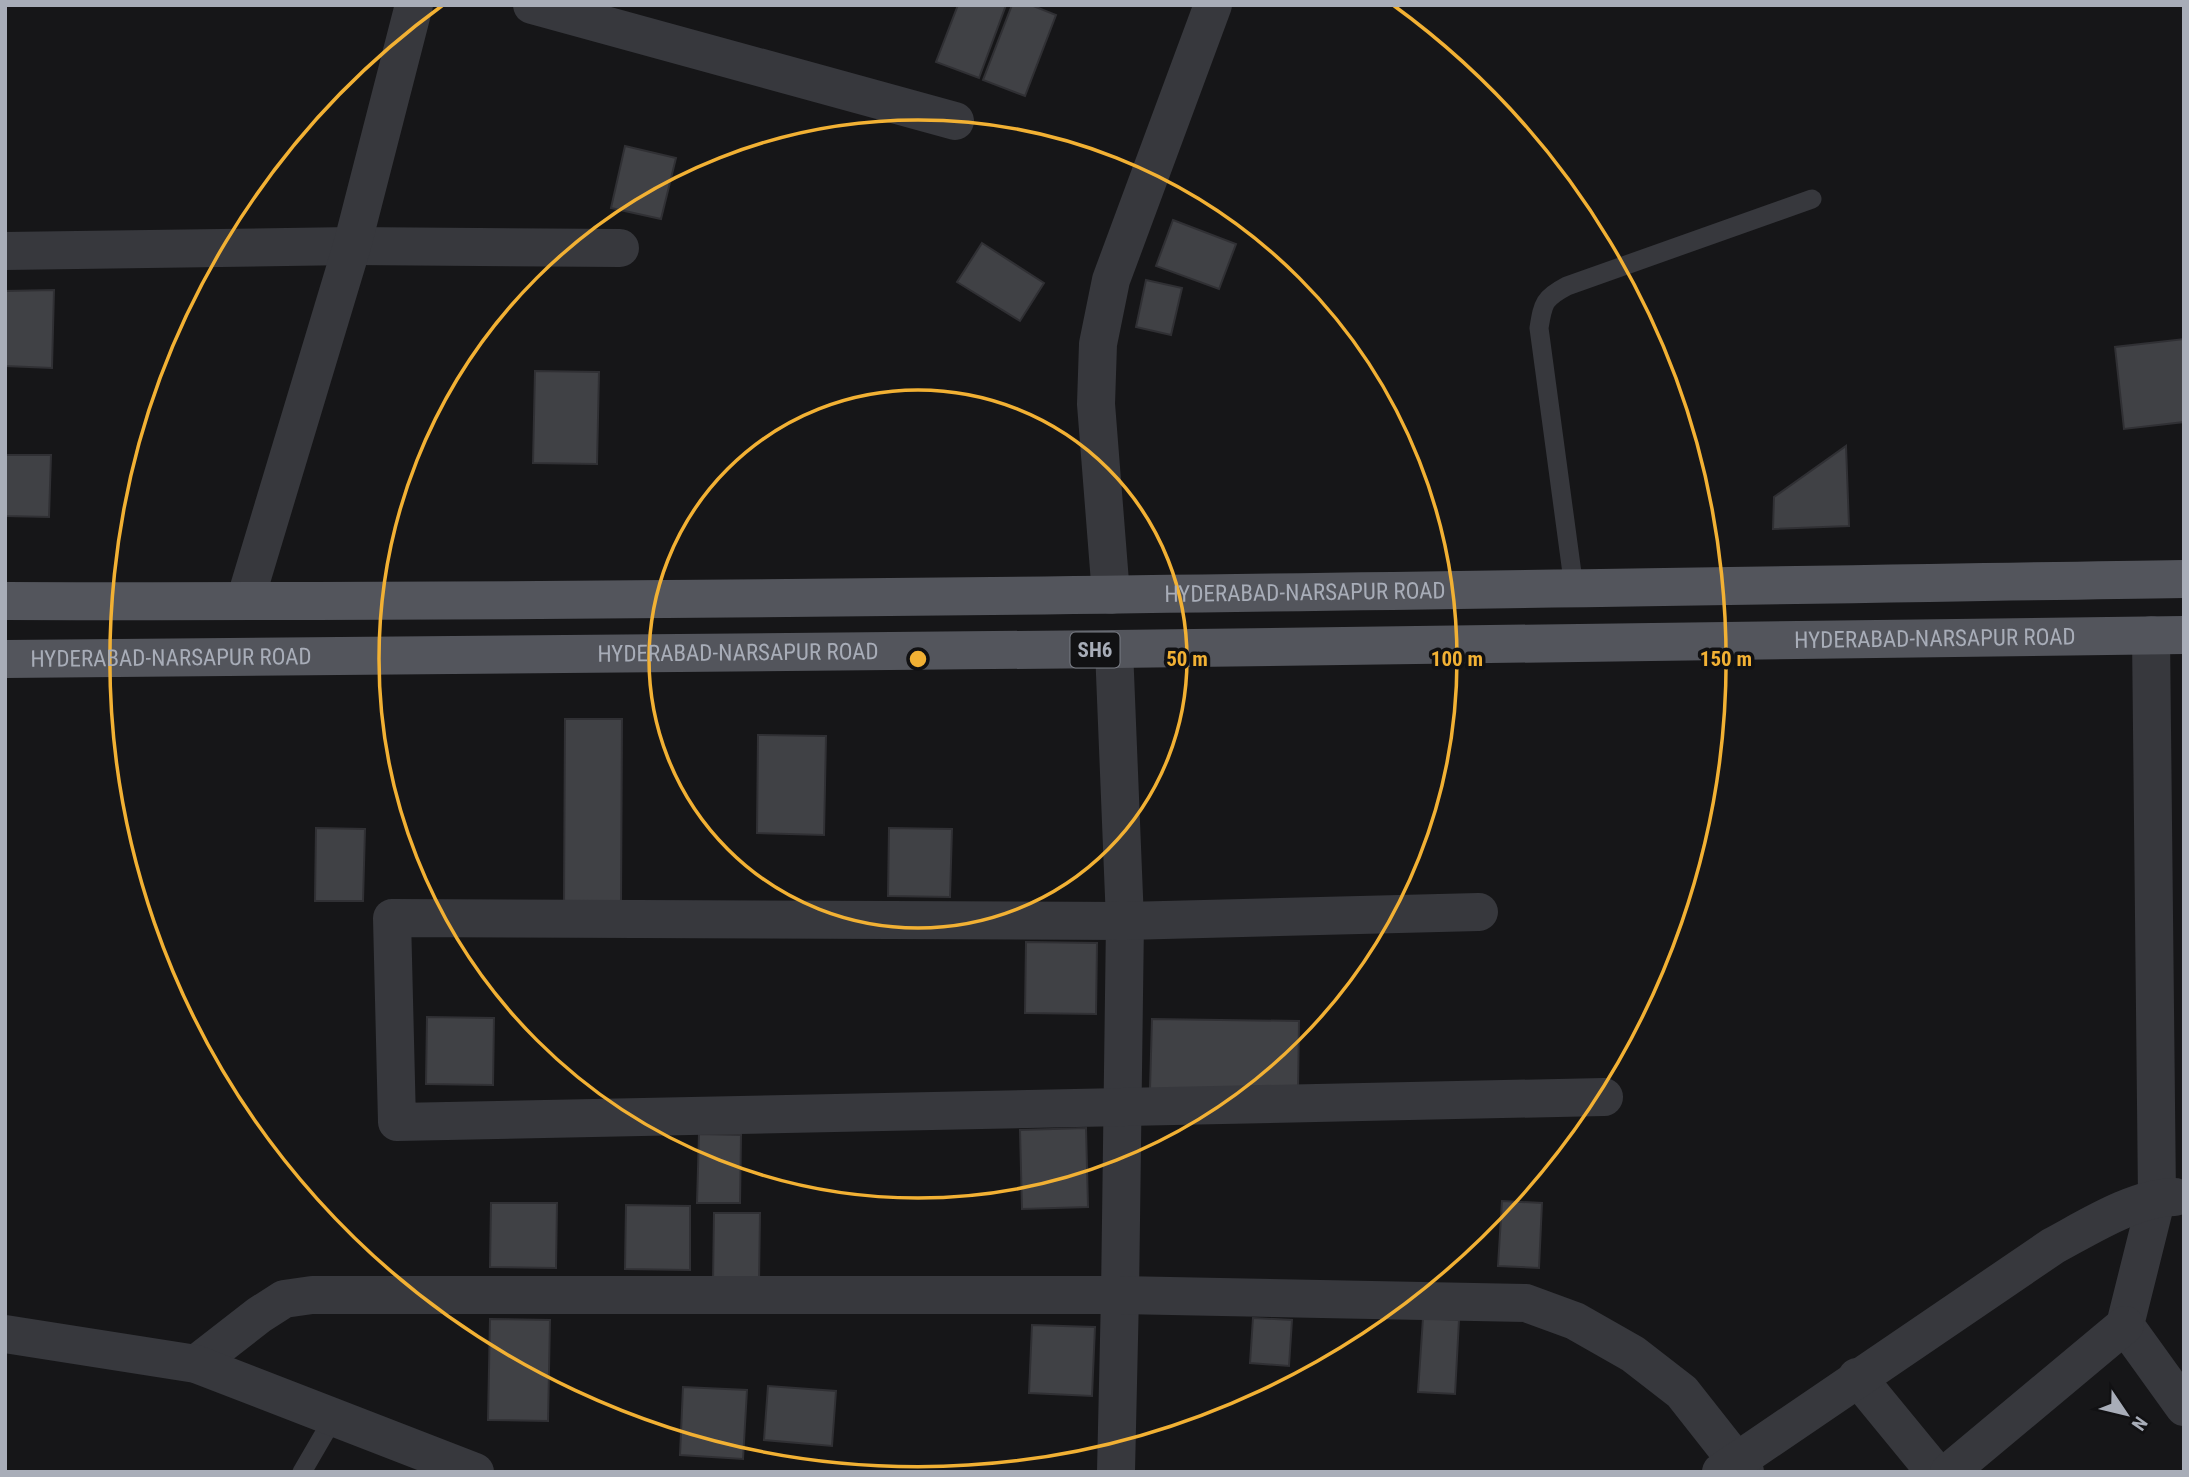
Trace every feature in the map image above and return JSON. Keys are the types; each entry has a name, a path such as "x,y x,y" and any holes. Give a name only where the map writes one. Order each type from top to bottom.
{"main road":[{"name":"HYDERABAD-NARSAPUR ROAD","path":"5,601 1111,595 2184,579"},
{"name":"HYDERABAD-NARSAPUR ROAD","path":"5,659 1114,649 2167,635"}],"street":[{"path":"245,601 352,246 414,5"},
{"path":"532,5 954,121"},
{"path":"1111,595 1096,404 1098,344 1111,280 1213,5"},
{"path":"5,251 352,246 620,247"},
{"path":"1950,1472 2125,1325 2171,1197 2167,635"},
{"path":"1114,649 1125,920 1116,1472"},
{"path":"1479,912 1125,920 392,918 397,1122 1604,1097"},
{"path":"196,1364 284,1299 312,1295 1120,1295 1526,1303 1576,1321 1633,1354 1682,1392 1734,1468 1857,1377 2053,1246 2095,1223 2171,1197"},
{"path":"2125,1325 2184,1407"},
{"path":"5,1334 196,1364 475,1472"},
{"path":"1857,1377 1935,1472"}],"lane":[{"path":"1574,588 1539,328 1542,312 1550,295 1567,286 1812,199"},
{"path":"302,1472 334,1417"}],"building":[{"path":"958,5 1006,5 979,78 936,62"},
{"path":"1012,5 1031,5 1056,15 1025,96 983,80"},
{"path":"625,146 676,158 661,219 611,208"},
{"path":"1173,220 1236,244 1219,289 1156,266"},
{"path":"982,243 1044,283 1020,321 957,282"},
{"path":"1146,280 1182,288 1171,335 1136,327"},
{"path":"54,290 52,368 5,366 5,291"},
{"path":"2184,339 2184,422 2124,429 2115,347"},
{"path":"535,371 599,372 597,464 533,463"},
{"path":"1846,446 1849,526 1773,529 1774,497"},
{"path":"5,455 51,455 49,517 5,516"},
{"path":"565,719 622,719 621,905 564,905"},
{"path":"758,735 826,736 824,835 757,833"},
{"path":"316,828 365,829 363,901 315,901"},
{"path":"889,828 952,829 950,897 888,896"},
{"path":"1026,942 1097,943 1096,1014 1025,1013"},
{"path":"427,1017 494,1018 493,1085 426,1084"},
{"path":"1152,1019 1299,1021 1298,1091 1150,1089"},
{"path":"1086,1128 1088,1207 1022,1209 1020,1130"},
{"path":"699,1134 741,1135 740,1203 697,1203"},
{"path":"1502,1201 1542,1203 1539,1268 1498,1266"},
{"path":"491,1203 557,1203 556,1268 490,1267"},
{"path":"626,1205 690,1206 690,1270 625,1269"},
{"path":"714,1213 760,1213 759,1283 713,1283"},
{"path":"1253,1318 1292,1320 1289,1366 1250,1363"},
{"path":"1423,1318 1459,1320 1455,1394 1418,1392"},
{"path":"490,1319 550,1320 548,1421 488,1420"},
{"path":"1032,1325 1095,1327 1092,1396 1029,1393"},
{"path":"768,1386 836,1391 832,1446 764,1440"},
{"path":"683,1387 747,1390 743,1459 680,1455"}]}
